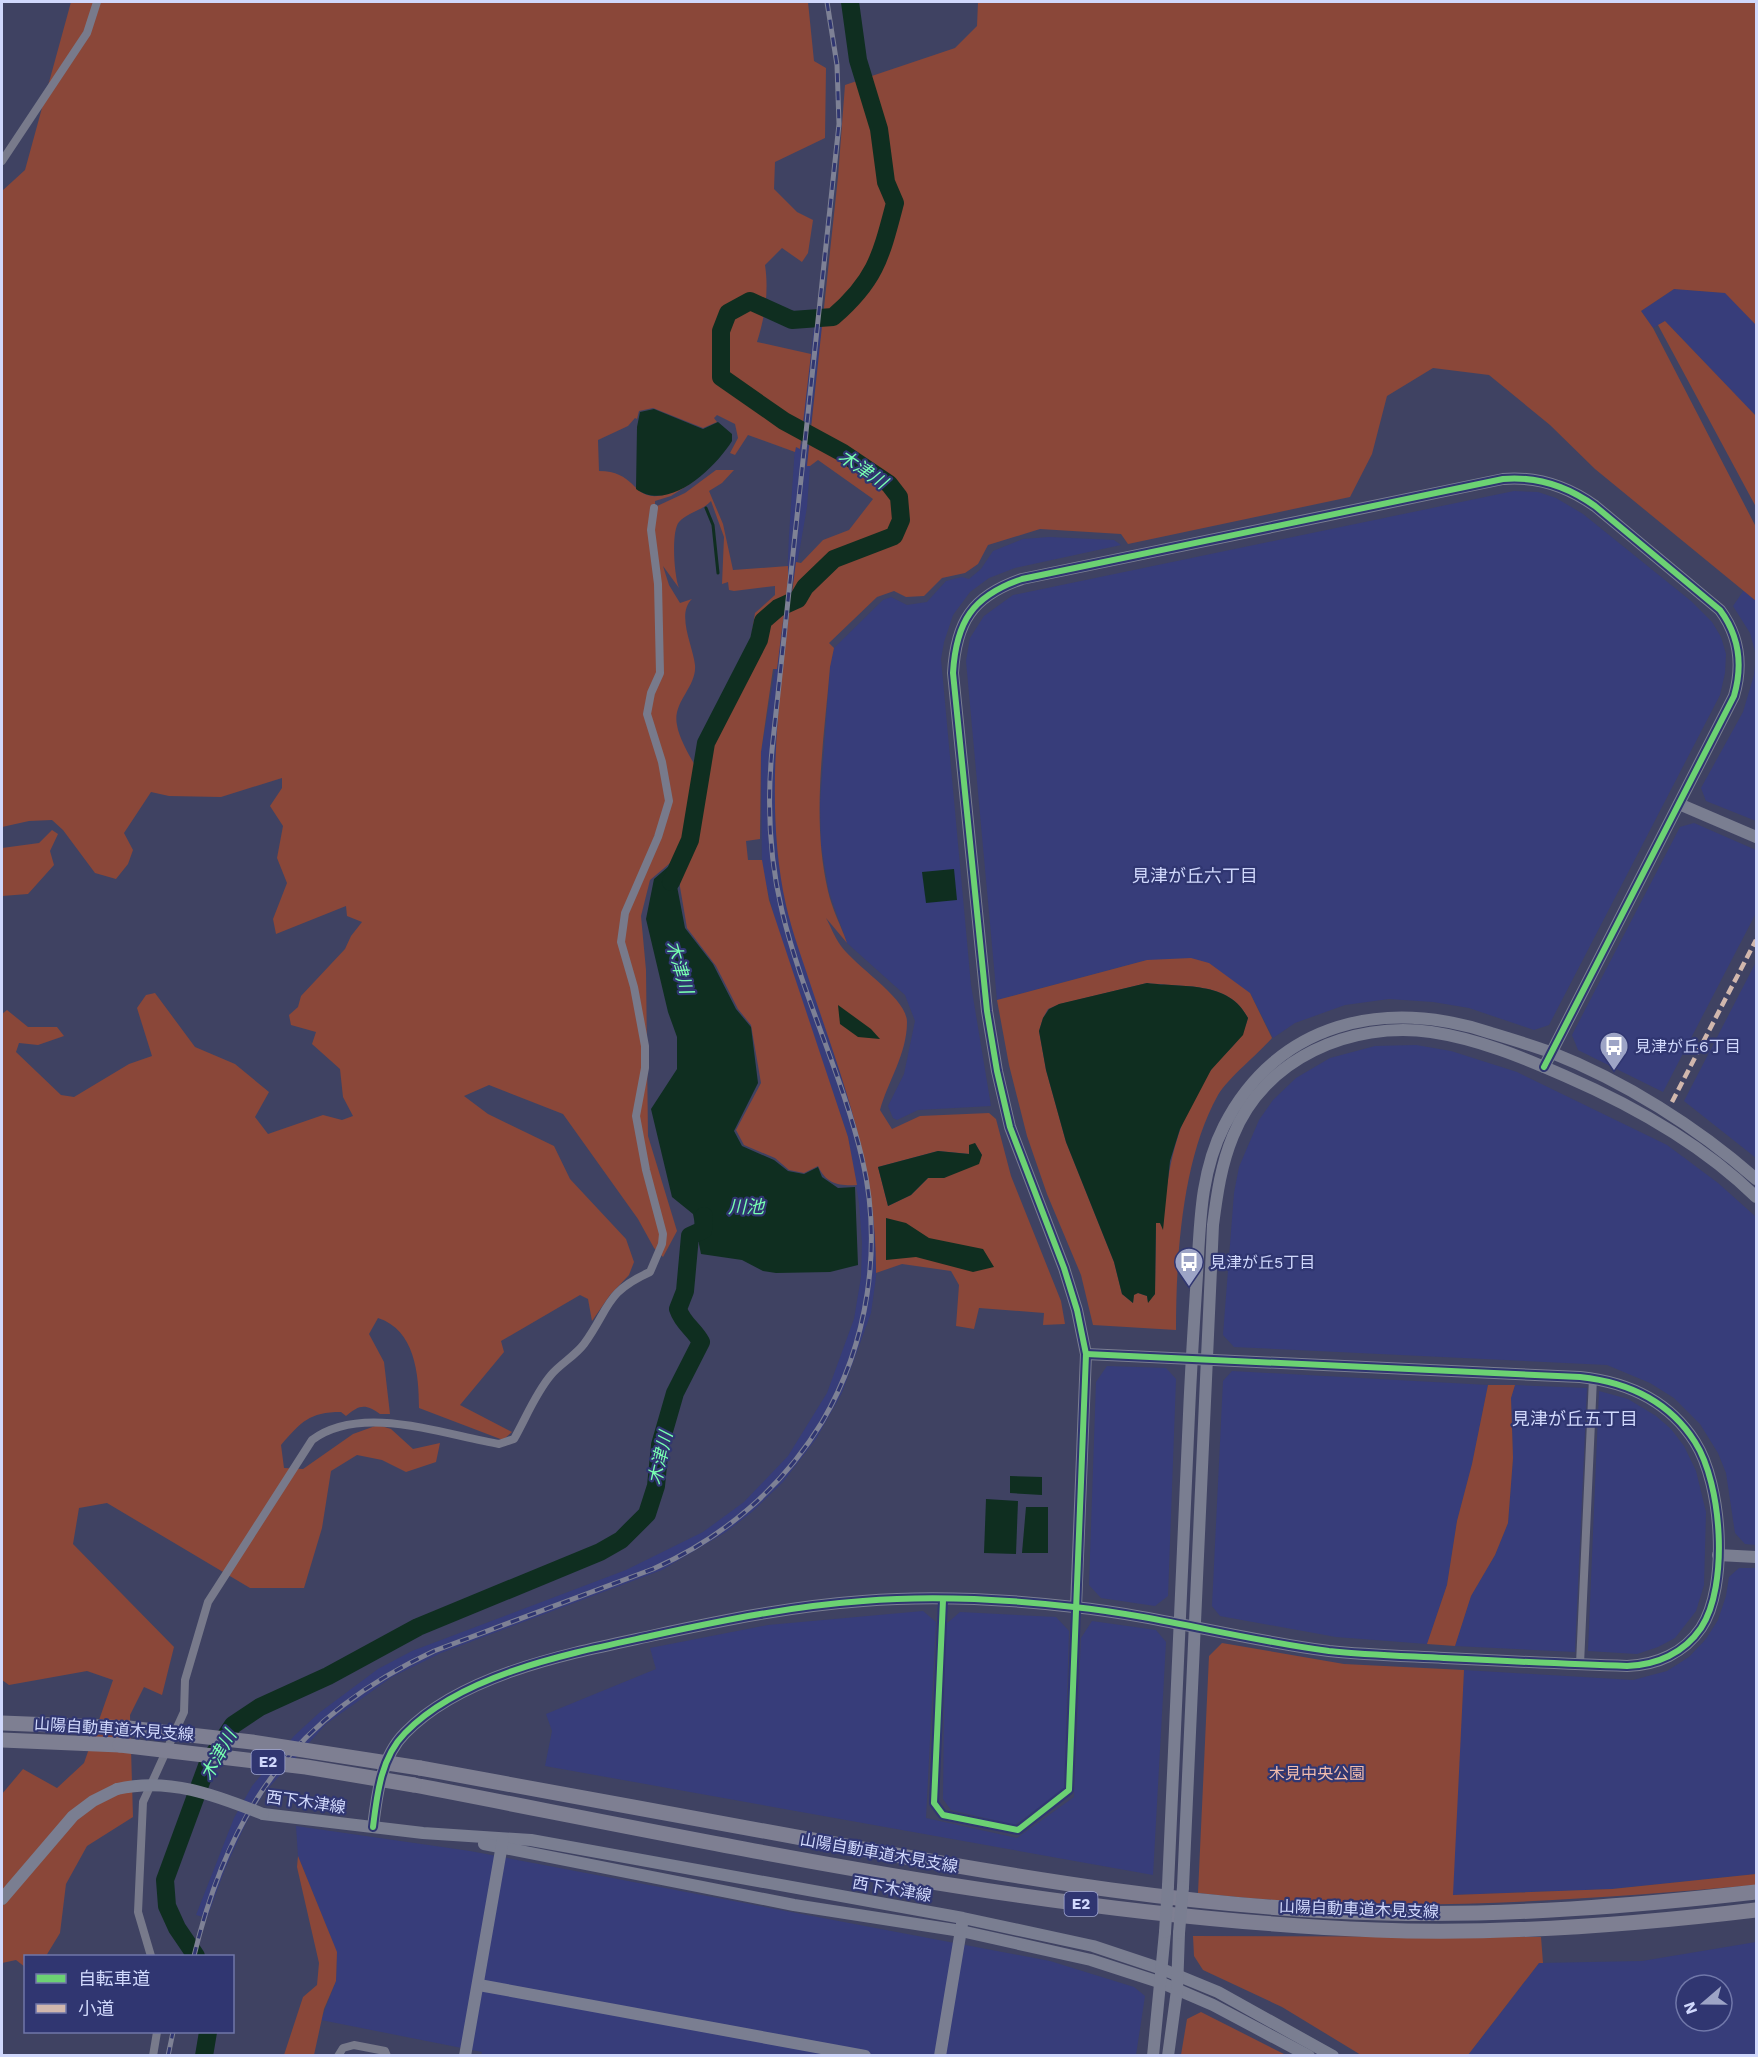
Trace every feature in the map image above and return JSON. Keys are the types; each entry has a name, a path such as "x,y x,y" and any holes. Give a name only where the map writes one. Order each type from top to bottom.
{"highway":[{"name":"山陽自動車道木見支線","path":"2,1723 128,1728 252,1743 420,1768 970,1869 1126,1893 1254,1906 1384,1913 1511,1912 1654,1903 1756,1892"},
{"name":"山陽自動車道木見支線","path":"2,1740 120,1745 272,1763 414,1785 966,1887 1124,1911 1242,1922 1380,1930 1515,1930 1662,1921 1756,1910"}],"street":[{"path":"2,161 87,33 97,2"},
{"path":"943,1600 934,1803 943,1815 1018,1830 1069,1790 1086,1354 1077,1310 1064,1268 1010,1127 987,1011 953,673 955,644 963,622 992,591 1022,579 1503,479 1537,479 1574,491 1596,506 1708,598 1729,623 1740,656 1739,678 1734,696 1544,1067"},
{"path":"151,1955 138,1912 143,1802 184,1712 185,1680 208,1602 312,1440 324,1431 366,1423 392,1422 499,1444 514,1439 540,1390 552,1374 582,1347 602,1318 608,1302 626,1283 650,1272 662,1244 663,1234 646,1170 636,1116 645,1068 645,1046 634,987 621,942 625,913 658,837 669,801 662,762 647,714 651,693 660,673 658,584 651,530 654,508"},
{"path":"1679,804 1756,837"},
{"path":"1153,2055 1162,1983 1168,1886 1191,1358 1202,1190 1222,1129 1239,1098 1259,1074 1285,1052 1309,1038 1365,1018 1435,1019 1471,1026 1551,1053 1663,1111 1711,1142 1756,1179"},
{"path":"1167,2055 1177,1990 1183,1887 1213,1224 1221,1172 1234,1133 1269,1081 1312,1050 1370,1032 1394,1030 1431,1032 1466,1040 1515,1054 1603,1093 1658,1122 1702,1152 1756,1197"},
{"path":"373,1827 377,1792 389,1754 404,1734 425,1716 490,1680 556,1657 710,1623 863,1601 943,1600 1076,1607 1328,1650 1580,1664 1646,1665 1668,1657 1687,1644 1701,1628 1711,1608 1718,1555 1715,1492 1695,1442 1660,1405 1636,1389 1610,1380 1593,1378 1086,1354"},
{"path":"1580,1664 1593,1378"},
{"path":"1718,1555 1756,1557"},
{"name":"西下木津線","path":"2,1899 73,1816 93,1801 117,1789 140,1784 169,1784 210,1794 263,1814 502,1843 794,1905 962,1925 1093,1946 1162,1969 1218,1992 1273,2020 1333,2055"},
{"path":"465,2055 502,1843"},
{"path":"940,2055 962,1925"},
{"name":"西下木津線","path":"962,1925 1091,1960 1162,1983 1213,2005 1309,2055"},
{"path":"479,1985 865,2055"},
{"path":"153,2055 157,2033"},
{"path":"338,2055 343,2048 354,2045 385,2051 387,2055"}],"shaded area":[{"path":"1674,289 1726,293 1756,325 1756,416 1665,321 1653,328 1641,311"},
{"path":"814,326 822,327 811,423 803,423"},
{"path":"800,444 809,445 807,465 810,466 807,507 794,582 787,580 795,447 800,449"},
{"path":"1514,491 1538,492 1556,498 1583,514 1691,601 1712,622 1721,637 1726,654 1720,695 1549,1025 1534,1030 1469,1008 1433,1002 1389,999 1345,1005 1295,1023 1273,1038 1250,993 1147,960 997,1000 966,661 970,638 984,616 1013,595"},
{"path":"1049,537 1114,540 1121,545 1015,568 989,578 970,592 953,615 941,659 971,985 991,1106 918,1110 897,1120 893,1118 888,1106 904,1074 915,1021 905,995 847,943 829,892 821,845 820,804 830,667 834,648 883,600 891,597 907,605 927,602 946,581 962,577 969,579 981,569 993,551 1023,539"},
{"path":"1744,590 1756,601 1756,655 1750,633 1733,606"},
{"path":"783,623 788,623 778,733 775,812 786,906 860,1134 877,1230 876,1277 871,1313 842,1393 816,1439 783,1482 752,1512 726,1532 662,1570 441,1653 392,1677 326,1724 264,1793 246,1823 225,1869 207,1918 196,1915 234,1818 252,1786 294,1736 319,1713 378,1669 412,1651 626,1570 703,1532 744,1502 788,1456 827,1393 854,1319 861,1277 862,1243 859,1203 848,1137 777,928 762,869 761,752"},
{"path":"1756,655 1756,821 1706,801 1701,788 1743,712 1754,675"},
{"path":"1694,823 1756,850 1756,913 1663,1092 1578,1050 1572,1035 1680,827"},
{"path":"1756,962 1756,1158 1684,1101"},
{"path":"1416,1045 1451,1051 1517,1072 1667,1145 1718,1183 1756,1217 1756,1545 1745,1544 1735,1533 1726,1473 1718,1453 1700,1424 1674,1398 1650,1383 1607,1365 1234,1347 1223,1335 1234,1193 1239,1167 1259,1120 1273,1100 1296,1078 1330,1058 1375,1046"},
{"path":"1107,1366 1166,1368 1176,1379 1168,1596 1155,1606 1101,1598 1089,1585 1096,1382"},
{"path":"1232,1371 1488,1385 1472,1464 1457,1521 1447,1585 1427,1644 1336,1637 1220,1616 1212,1606 1223,1381"},
{"path":"1515,1385 1587,1388 1575,1652 1455,1646 1471,1596 1495,1555 1508,1523 1513,1459 1511,1398"},
{"path":"1599,1391 1628,1399 1656,1416 1671,1429 1684,1446 1696,1471 1706,1512 1704,1585 1696,1611 1675,1638 1637,1654 1588,1651"},
{"path":"1739,1568 1756,1568 1756,1874 1612,1889 1452,1895 1464,1670 1633,1680 1667,1671 1689,1657 1706,1639 1718,1620 1726,1596 1729,1577"},
{"path":"923,1611 936,1622 926,1818 1017,1838 1074,1797 1081,1638 1092,1621 1156,1630 1166,1642 1153,1875 545,1766 552,1731 546,1714 656,1669 650,1648 768,1625"},
{"path":"960,1612 1056,1617 1069,1631 1064,1789 1015,1825 951,1810 943,1799 945,1625"},
{"path":"296,1826 470,1851 1050,1961 1134,1987 1145,1996 1136,2055 481,2055 482,2052 321,2020 336,1981 337,1953 298,1856"},
{"path":"1756,1942 1756,2055 1468,2055 1539,1963 1642,1961"}],"green space":[{"path":"71,2 808,2 814,61 826,68 825,138 775,162 774,189 797,212 813,220 808,253 802,262 782,248 765,265 766,304 757,342 811,354 800,449 796,447 795,452 748,435 735,455 730,453 738,438 735,424 717,415 714,418 717,422 703,428 653,408 639,411 637,419 635,418 628,426 598,440 599,471 614,473 625,478 647,495 658,496 696,480 671,496 655,501 655,507 685,493 716,470 734,470 722,483 709,491 723,524 733,570 788,566 777,669 773,669 761,752 760,839 746,841 748,860 762,860 769,900 848,1137 857,1185 834,1183 825,1177 818,1166 804,1173 789,1170 775,1158 744,1145 736,1130 761,1083 751,1025 738,1009 716,966 687,928 679,881 688,862 676,858 650,880 641,916 646,970 648,1136 677,1231 663,1257 654,1248 638,1219 563,1114 489,1085 464,1096 488,1114 554,1146 570,1179 626,1239 634,1262 629,1275 610,1295 592,1321 588,1299 580,1295 501,1341 504,1352 460,1405 512,1432 503,1440 419,1408 416,1368 407,1343 400,1332 378,1318 369,1334 384,1362 390,1414 380,1414 370,1408 362,1407 346,1416 341,1412 330,1412 313,1416 300,1424 281,1445 284,1468 303,1469 353,1434 378,1425 391,1429 413,1449 440,1443 436,1462 406,1472 382,1460 357,1455 331,1471 322,1528 304,1588 250,1588 107,1503 79,1508 73,1544 174,1647 162,1695 144,1687 130,1715 133,1817 87,1846 66,1884 60,1933 47,1955 24,1955 24,1966 16,1960 2,1963 2,1794 23,1769 57,1788 84,1763 113,1680 87,1671 9,1685 2,1680 2,1014 7,1010 28,1027 57,1027 64,1036 38,1045 19,1043 16,1052 61,1095 74,1097 129,1064 152,1056 137,1008 146,995 155,993 195,1047 235,1064 269,1092 255,1117 268,1134 323,1115 342,1120 353,1116 343,1097 340,1069 312,1044 316,1032 291,1025 289,1015 298,1007 301,996 345,949 351,936 362,922 347,916 346,906 276,934 273,919 287,883 277,858 283,826 270,806 282,788 282,778 221,797 169,796 151,792 124,833 133,850 128,864 116,879 95,873 63,830 52,820 29,821 2,827 2,191 25,170","holes":["711,501 724,537 722,584 728,582 729,590 734,591 775,586 775,595 755,613 750,646 754,662 728,706 709,749 696,767 680,735 676,717 695,673 694,657 685,621 687,605 692,599 680,603 669,585 663,566 679,588 674,554 676,527 687,516"]},
{"path":"978,2 1756,2 1756,325 1725,293 1674,289 1641,311 1653,328 1756,527 1756,601 1595,469 1550,425 1489,375 1433,368 1387,396 1372,454 1350,497 1128,544 1121,534 1040,529 988,545 978,564 965,573 942,578 924,596 906,597 894,591 877,597 829,643 834,648 822,751 820,836 828,891 847,943 826,918 848,955 890,993 905,1013 907,1022 904,1045 880,1110 892,1129 920,1116 989,1113 996,1119 1011,1176 1061,1301 1065,1324 1043,1325 1044,1313 979,1308 974,1329 956,1326 959,1285 951,1271 902,1264 876,1273 871,1197 856,1125 786,905 775,822 775,778 780,690 796,562 801,563 823,540 849,530 873,499 818,460 807,466 838,177 845,85 955,48 977,26","holes":["975,1143 982,1155 944,1178 928,1178 911,1195 888,1206 878,1167 938,1151 970,1154"]},
{"path":"1665,321 1756,416 1756,507 1658,325"},
{"path":"52,830 58,834 50,851 54,865 28,894 2,896 2,848 39,843"},
{"path":"1191,958 1209,963 1250,993 1272,1038 1218,1095 1196,1148 1180,1240 1176,1330 1093,1325 1081,1275 1047,1194 1027,1136 1009,1065 997,1000 1147,960","holes":["1147,983 1189,986 1217,992 1229,997 1240,1006 1248,1018 1242,1034 1211,1070 1199,1088 1182,1125 1175,1145 1167,1186 1163,1228 1160,1223 1156,1223 1155,1294 1148,1302 1147,1296 1134,1294 1133,1303 1122,1294 1114,1262 1066,1142 1046,1070 1039,1031 1048,1009"]},
{"path":"1488,1385 1515,1385 1511,1398 1513,1458 1508,1523 1495,1555 1471,1596 1455,1646 1427,1644 1447,1585 1457,1521 1472,1464"},
{"name":"木見中央公園","path":"1222,1643 1344,1664 1464,1670 1453,1895 1612,1889 1756,1874 1756,1885 1616,1896 1478,1903 1339,1903 1269,1900 1198,1893 1209,1656"},
{"path":"298,1856 337,1952 336,1981 324,2009 314,2055 284,2055 303,1997 317,1985 319,1963 297,1867"},
{"path":"1193,1936 1541,1937 1543,1963 1539,1963 1468,2055 1361,2055 1282,2007 1203,1970 1194,1956"},
{"path":"1201,2012 1286,2055 1181,2055 1187,2019"}],"water":[{"path":"654,409 703,429 718,422 732,434 732,441 703,474 690,484 663,495 649,495 636,489 637,427 640,412"},
{"name":"川池","path":"676,860 685,864 676,881 685,928 713,964 736,1009 751,1027 758,1083 734,1131 742,1146 774,1160 788,1171 804,1174 818,1167 822,1177 838,1188 855,1187 858,1265 830,1272 776,1273 763,1271 742,1260 701,1254 693,1214 672,1197 651,1109 677,1069 677,1037 668,1012 646,919 654,879"},
{"path":"954,869 957,900 926,903 922,872"},
{"path":"1147,983 1189,986 1217,992 1229,997 1240,1006 1248,1018 1243,1035 1211,1070 1180,1129 1170,1161 1163,1230 1160,1223 1156,1223 1155,1294 1148,1303 1147,1296 1138,1293 1134,1295 1133,1303 1122,1294 1114,1262 1066,1142 1046,1070 1039,1031 1049,1009 1059,1004"},
{"path":"838,1005 871,1029 880,1039 858,1037 840,1024"},
{"path":"975,1143 982,1155 979,1164 944,1178 928,1178 911,1195 888,1206 878,1167 938,1151 969,1154 969,1145"},
{"path":"886,1218 906,1223 929,1238 983,1249 994,1267 973,1272 916,1257 886,1260"},
{"path":"1010,1476 1042,1477 1042,1495 1010,1493"},
{"path":"986,1499 1018,1501 1016,1554 984,1553"},
{"path":"1026,1507 1048,1507 1048,1553 1022,1553"}],"waterway":[{"name":"木津川","path":"671,882 690,840 706,743 759,640 763,621 778,608 798,599 805,587 834,559 894,536 901,520 899,497 889,484 843,453 784,421 721,377 721,331 728,313 750,301 792,320 833,317 859,291 881,253 895,203 886,182 879,129 858,60 850,2"},
{"path":"706,508 713,525 718,573"},
{"name":"木津川","path":"195,1955 177,1928 167,1906 165,1880 208,1763 233,1725 260,1707 328,1676 418,1627 600,1552 621,1540 647,1514 656,1486 660,1445 675,1393 701,1342 678,1309 685,1291 690,1236 703,1230 704,1216"},
{"name":"木津川","path":"204,2056 208,2033"}],"railway":[{"path":"194,1955 209,1903 227,1855 249,1812 275,1773 306,1737 343,1705 385,1677 434,1651 653,1569 679,1556 727,1526 769,1489 806,1446 838,1392 851,1360 867,1294 871,1260 868,1191 854,1127 800,973 782,911 774,871 770,810 772,750 839,124 837,65 827,2"},
{"path":"168,2056 173,2033"}],"marked path":[{"path":"1672,1102 1756,940"}],"cycle path":[{"path":"943,1600 934,1803 943,1815 1018,1830 1069,1790 1086,1354 1077,1310 1064,1268 1010,1127 997,1071 987,1011 953,673 958,639 963,625 979,603 1005,586 1022,579 1503,479 1528,479 1552,484 1574,493 1595,506 1720,610 1736,641 1739,662 1737,685 1734,696 1544,1067"},
{"path":"373,1827 376,1802 390,1753 405,1733 429,1712 458,1694 523,1667 557,1657 681,1629 785,1610 889,1599 995,1600 1106,1611 1329,1651 1627,1666 1649,1663 1678,1651 1694,1637 1710,1610 1716,1587 1719,1535 1716,1508 1704,1460 1695,1442 1673,1415 1660,1405 1630,1389 1580,1377 1086,1354"}],"place":[{"name":"見津が丘6丁目","path":"1614,1072"},
{"name":"見津が丘5丁目","path":"1189,1288"}],"district":[{"name":"見津が丘六丁目","path":"1195,875"},
{"name":"見津が丘五丁目","path":"1575,1418"}]}
